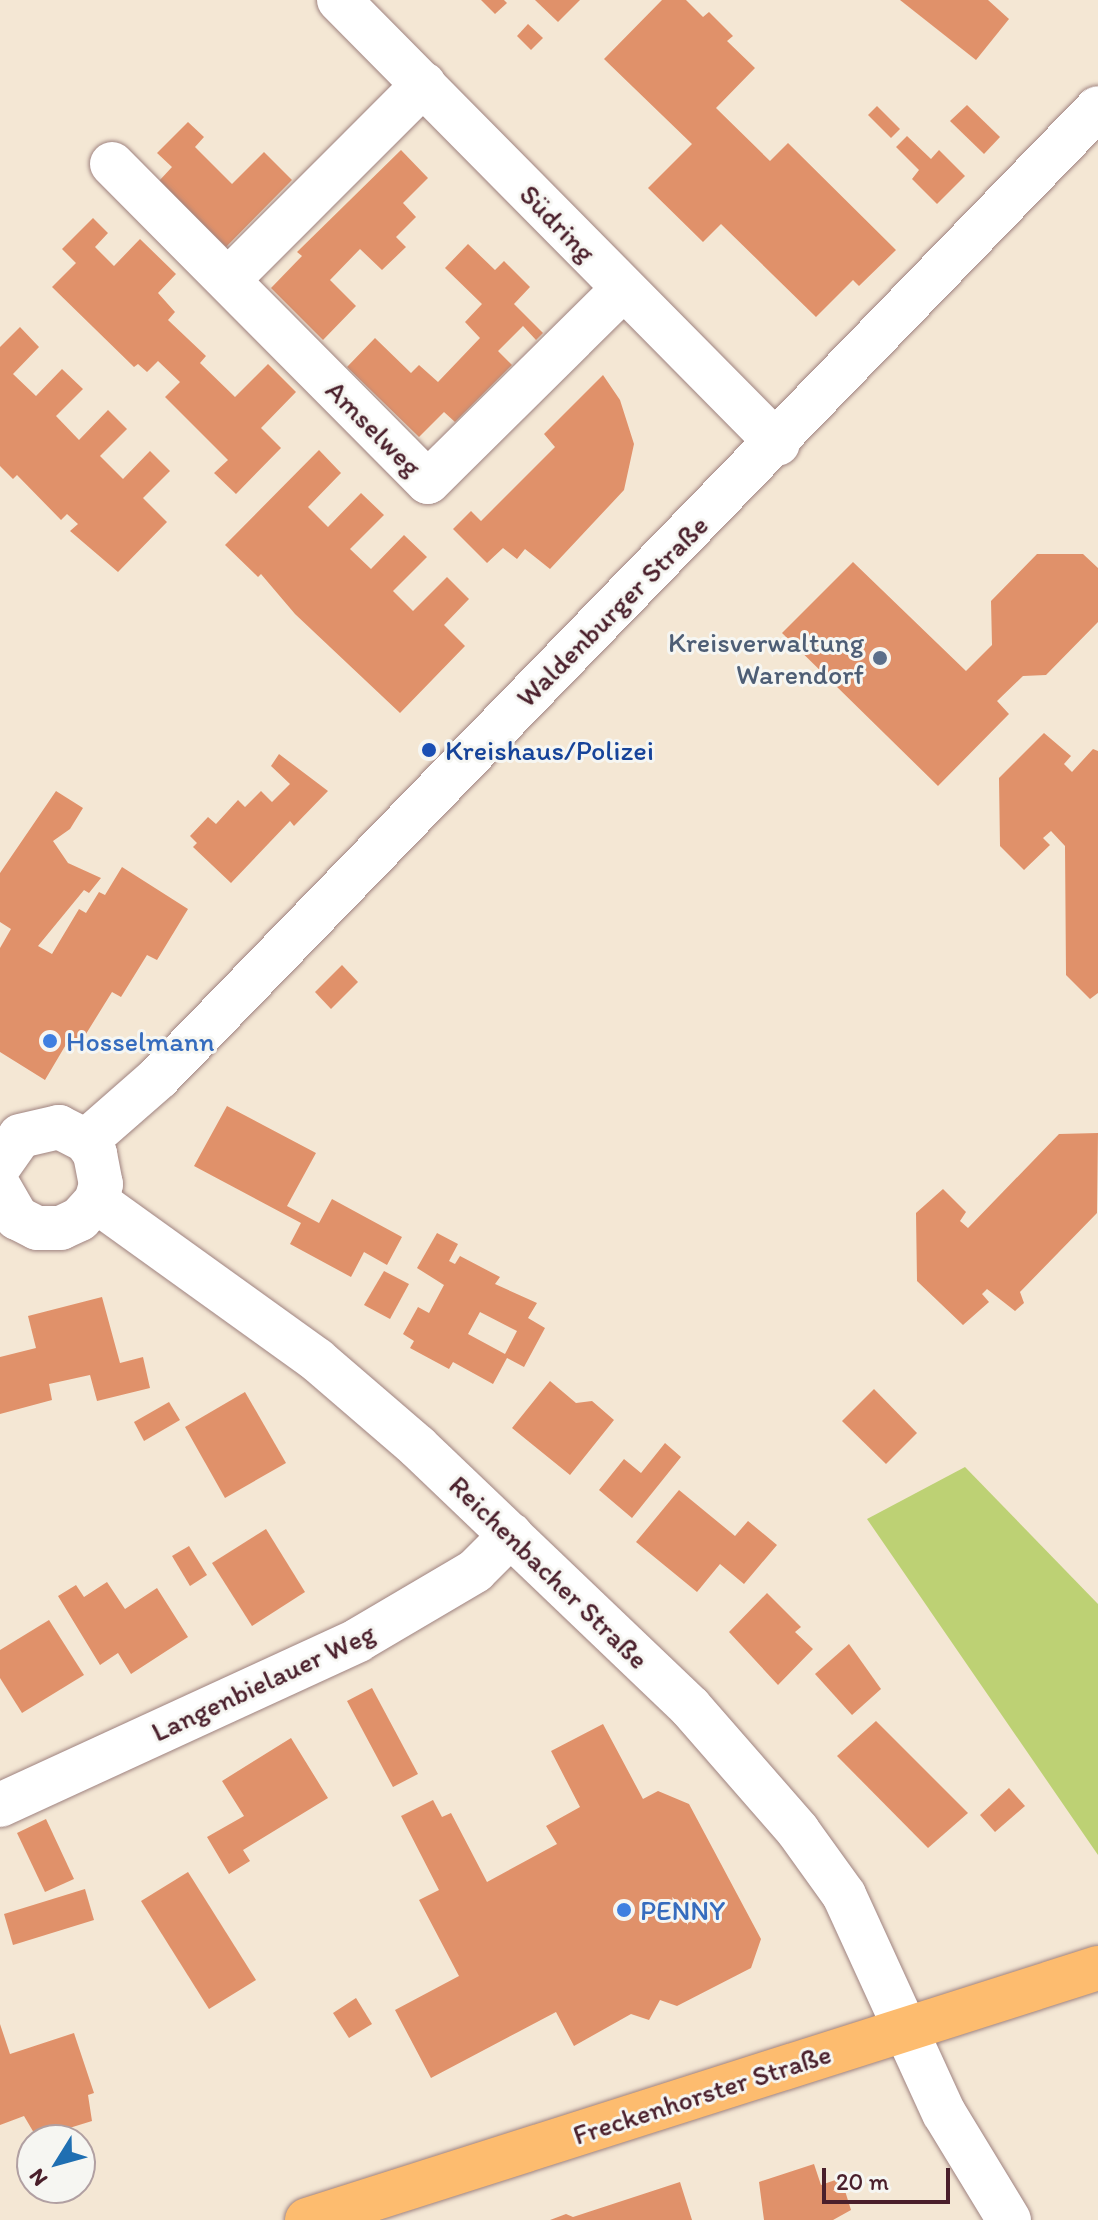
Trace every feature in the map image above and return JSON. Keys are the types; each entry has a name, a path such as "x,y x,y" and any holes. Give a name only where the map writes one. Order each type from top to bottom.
{"main road":[{"name":"Freckenhorster Straße","path":"307,2220 1098,1968"}],"street":[{"name":"Südring","path":"339,0 778,444"},
{"path":"228,280 424,84"},
{"name":"Waldenburger Straße","path":"86,1141 159,1077 460,763 778,444 1098,108"},
{"name":"Amselweg","path":"112,164 428,482 623,289"},
{"path":"3,1150 46,1126 72,1132 86,1141 101,1168 96,1201 80,1219 61,1228 37,1228 6,1214"},
{"name":"Reichenbacher Straße","path":"96,1201 317,1360 511,1535 690,1707 798,1831 844,1895 909,2028 944,2113 1009,2220"},
{"name":"Langenbielauer Weg","path":"0,1805 358,1640 475,1571 511,1535"}],"green space":[{"path":"965,1467 1098,1604 1098,1855 867,1519"}],"building":[{"path":"481,0 504,0 507,3 495,14"},
{"path":"535,0 580,0 558,22"},
{"path":"662,0 686,0 703,17 709,12 733,36 727,41 755,68 716,108 770,161 788,143 896,250 859,286 853,280 816,317 721,224 703,242 648,188 692,144 604,59"},
{"path":"900,0 988,0 1009,19 976,60"},
{"path":"528,24 543,38 531,50 517,36"},
{"path":"967,105 1000,137 984,154 950,121"},
{"path":"877,106 900,129 891,138 868,115"},
{"path":"188,122 204,137 195,147 232,184 264,152 292,180 226,247 159,181 172,167 157,153"},
{"path":"907,136 931,159 939,150 965,176 937,204 912,179 919,170 896,147"},
{"path":"401,150 428,178 403,203 416,217 396,237 406,247 382,270 360,249 330,280 356,306 323,340 271,288 302,256 297,252"},
{"path":"93,218 108,233 95,247 114,266 140,239 176,274 158,293 175,312 168,320 206,356 200,363 235,397 268,364 296,392 261,428 281,448 236,494 214,473 228,460 165,397 180,382 158,361 147,372 138,364 134,367 52,287 76,263 62,249"},
{"path":"468,244 495,270 504,261 530,287 514,304 543,333 536,340 523,326 498,351 512,365 455,422 444,412 419,437 347,367 375,338 411,373 419,365 438,382 480,338 465,322 482,304 445,268"},
{"path":"20,327 39,347 13,374 36,396 62,369 83,389 56,416 79,440 108,410 127,429 100,456 123,479 150,451 170,471 143,498 167,522 118,572 70,531 78,524 67,514 61,520 17,475 13,479 0,466 0,347"},
{"path":"603,375 620,400 634,444 624,490 550,569 525,549 517,559 503,548 487,563 453,529 471,511 481,521 555,447 544,434"},
{"path":"319,450 341,473 308,507 328,527 361,493 384,515 350,549 371,569 404,535 427,557 393,591 413,611 447,577 469,599 444,625 465,646 400,713 295,614 261,574 258,577 225,545"},
{"name":"Kreisverwaltung Warendorf","path":"1037,554 1083,554 1098,568 1098,622 1046,675 1023,676 997,701 1009,714 938,786 782,633 853,562 966,671 992,645 991,601"},
{"path":"1044,733 1071,756 1064,764 1072,772 1093,749 1098,751 1098,993 1090,999 1066,975 1065,846 1051,831 1043,838 1050,845 1024,870 1000,846 999,778"},
{"path":"279,754 328,791 294,826 290,821 231,883 193,847 197,843 190,836 208,817 216,824 238,800 245,807 261,791 272,802 290,784 271,766"},
{"path":"56,791 83,808 70,829 53,841 68,863 101,878 89,893 84,890 38,946 52,954 79,909 86,913 99,892 105,895 122,867 188,909 157,960 147,955 121,997 112,992 81,1042 71,1036 45,1080 0,1052 0,948 11,929 0,922 0,873"},
{"path":"342,965 358,982 331,1009 315,992"},
{"path":"227,1106 316,1153 287,1206 319,1223 332,1199 402,1237 387,1265 364,1252 351,1277 290,1244 301,1223 194,1166"},
{"path":"1098,1133 1097,1213 1020,1292 1024,1303 1015,1311 987,1289 982,1294 989,1302 963,1325 917,1281 916,1213 943,1189 966,1212 960,1221 968,1228 1059,1134"},
{"path":"437,1233 458,1244 449,1261 455,1264 460,1256 500,1277 495,1284 537,1303 528,1318 545,1328 524,1367 507,1358 493,1384 453,1362 449,1369 410,1348 414,1341 403,1334 418,1307 429,1313 444,1285 417,1268","holes":["480,1312 517,1331 505,1354 468,1334"]},
{"path":"384,1271 409,1284 390,1319 364,1305"},
{"path":"102,1297 120,1363 143,1357 150,1388 97,1401 90,1375 49,1384 52,1400 0,1414 0,1357 36,1348 28,1316"},
{"path":"550,1381 576,1403 592,1401 614,1420 570,1475 512,1428"},
{"path":"874,1389 917,1433 886,1464 842,1421"},
{"path":"245,1392 286,1463 225,1498 185,1427"},
{"path":"169,1402 180,1420 144,1441 134,1422"},
{"path":"665,1443 681,1457 632,1518 599,1490 624,1459 641,1473"},
{"path":"679,1490 735,1536 748,1521 777,1545 744,1584 720,1564 697,1592 636,1542"},
{"path":"266,1529 305,1592 252,1626 212,1563"},
{"path":"189,1546 207,1575 190,1586 172,1556"},
{"path":"107,1582 125,1609 157,1588 188,1637 131,1674 118,1653 100,1665 58,1596 76,1585 84,1597"},
{"path":"767,1593 801,1627 795,1632 813,1649 778,1685 729,1632"},
{"path":"49,1620 84,1675 22,1713 0,1678 0,1650"},
{"path":"849,1644 881,1689 852,1715 815,1674"},
{"path":"372,1688 418,1774 393,1787 347,1701"},
{"path":"876,1721 968,1813 928,1848 837,1756"},
{"name":"PENNY","path":"603,1724 643,1799 658,1791 689,1804 761,1939 751,1968 677,2006 660,2000 649,2020 631,2014 574,2046 556,2012 431,2078 395,2010 459,1976 419,1900 439,1890 401,1816 433,1800 442,1817 451,1813 487,1882 557,1844 546,1826 580,1807 551,1751"},
{"path":"291,1738 328,1798 243,1850 250,1861 229,1874 207,1837 244,1816 222,1781"},
{"path":"1009,1788 1025,1806 995,1832 980,1815"},
{"path":"46,1819 74,1879 45,1892 17,1833"},
{"path":"188,1872 256,1980 209,2009 141,1901"},
{"path":"85,1889 94,1920 13,1945 4,1914"},
{"path":"356,1998 372,2024 349,2038 333,2013"},
{"path":"0,2024 10,2054 74,2033 94,2093 88,2095 92,2121 82,2124 29,2124 24,2116 0,2125"},
{"path":"814,2164 821,2185 841,2178 851,2210 833,2220 764,2220 759,2182"},
{"path":"680,2182 692,2220 550,2220 566,2214 573,2217"}],"place":[{"name":"Kreisverwaltung Warendorf","path":"880,658"},
{"name":"Kreishaus/Polizei","path":"429,750"},
{"name":"Hosselmann","path":"50,1041"},
{"name":"PENNY","path":"624,1910"}]}
